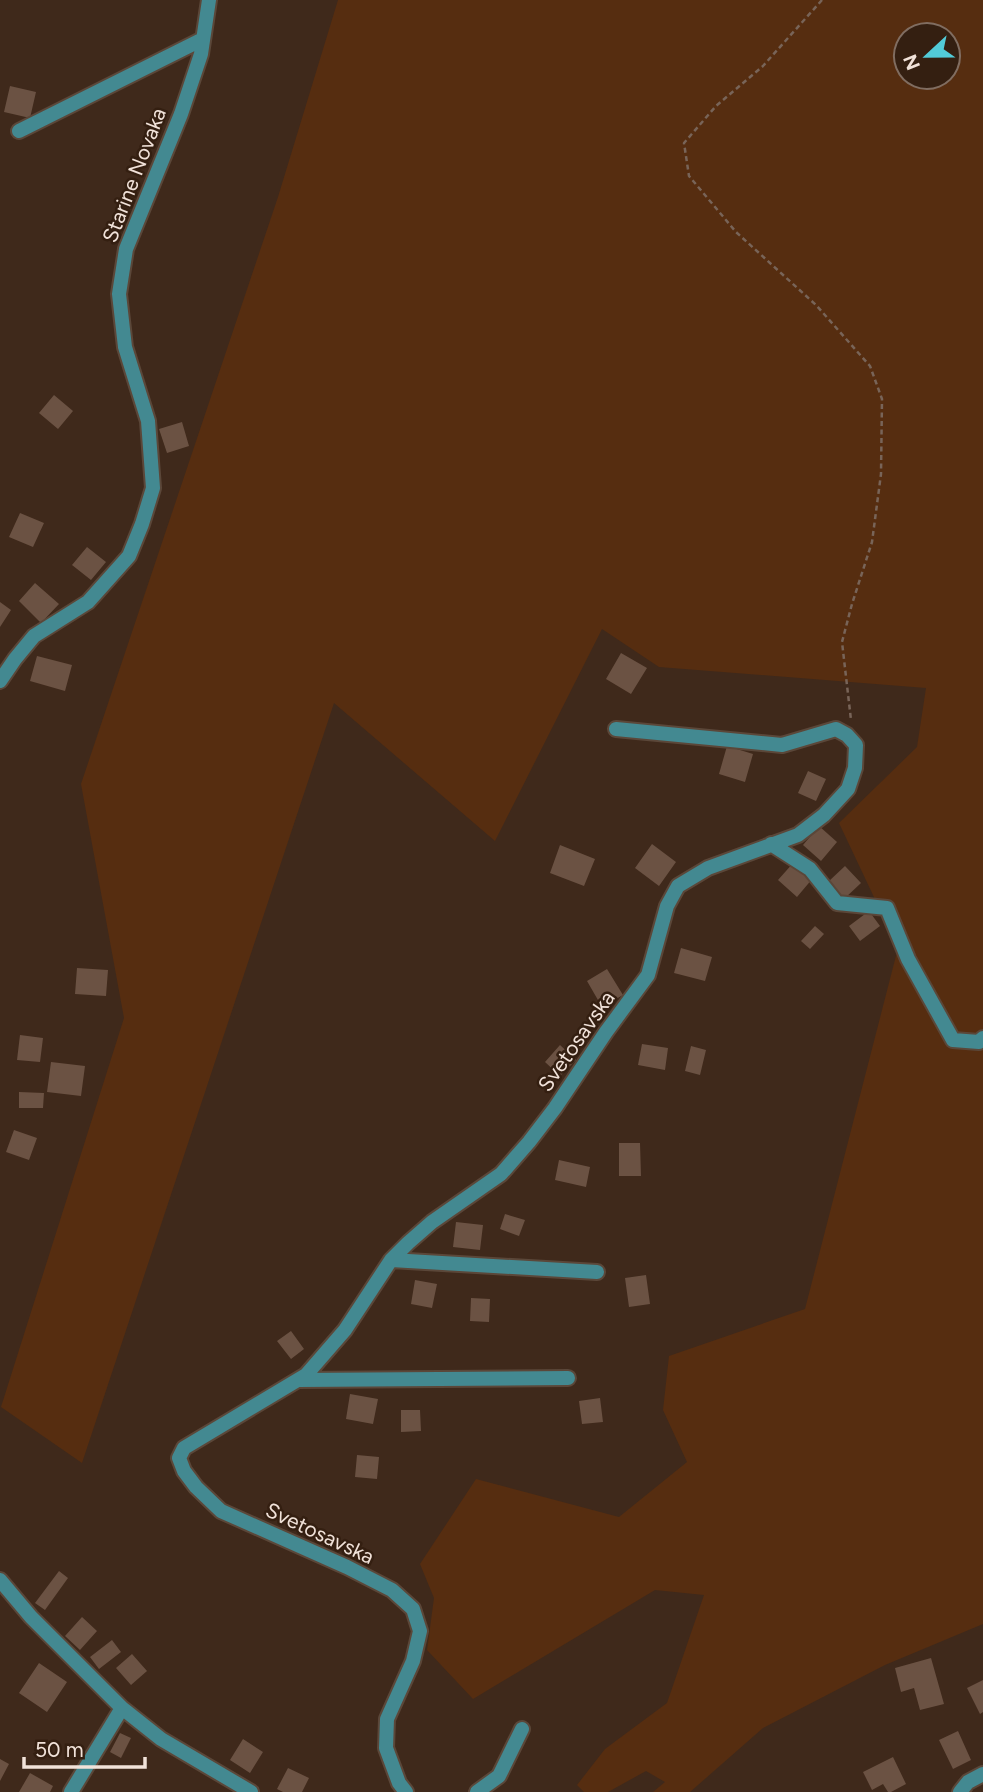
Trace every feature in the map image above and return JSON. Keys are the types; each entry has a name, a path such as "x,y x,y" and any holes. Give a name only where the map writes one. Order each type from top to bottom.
{"street":[{"name":"Starine Novaka","path":"0,681 34,636 88,601 129,556 150,500 153,488 148,421 125,347 120,294 126,248 181,114 201,54 209,0"},
{"path":"19,131 203,38"},
{"path":"616,729 782,745 836,729 848,735 856,745"},
{"name":"Svetosavska","path":"406,1792 399,1783 386,1748 387,1718 413,1661 420,1631 413,1609 392,1590 302,1546 221,1511 196,1487 184,1471 179,1458 184,1448 306,1375 345,1330 391,1260 408,1242 501,1174 529,1142 648,975 667,905 678,886 708,868 798,835 824,815 848,789 855,768 856,745"},
{"path":"771,844 810,869 837,903 887,908 908,959 953,1040 979,1042 983,1038"},
{"path":"391,1260 597,1272"},
{"path":"298,1380 568,1378"},
{"path":"0,1580 31,1617 122,1708 161,1740 251,1792"},
{"path":"71,1792 122,1708"},
{"path":"477,1792 499,1776 522,1729"},
{"path":"960,1792 968,1782 983,1774"}],"path":[{"path":"822,0 763,66 716,106 684,143 690,176 736,232 816,305 870,366 882,399 881,474 872,542 842,642 848,702 856,745"}],"shaded area":[{"path":"338,0 983,0 983,1624 885,1665 763,1728 690,1792 653,1792 665,1782 646,1771 608,1792 584,1792 577,1785 605,1749 667,1703 704,1595 655,1590 473,1699 427,1650 434,1598 420,1564 476,1479 619,1517 687,1462 663,1410 669,1356 805,1309 898,948 839,823 917,747 926,688 659,667 602,629 495,841 334,703 82,1463 1,1407 124,1018 81,784 278,197"}],"building":[{"path":"10,86 36,92 30,118 4,112"},
{"path":"54,395 73,411 58,429 39,413"},
{"path":"182,422 189,446 167,453 159,429"},
{"path":"20,513 44,523 33,547 9,537"},
{"path":"87,547 106,562 91,580 72,565"},
{"path":"35,583 59,604 41,623 19,601"},
{"path":"0,602 11,610 0,627"},
{"path":"621,653 647,668 631,694 606,679"},
{"path":"37,656 72,665 65,691 30,681"},
{"path":"727,746 753,754 745,782 719,774"},
{"path":"808,771 826,779 816,801 798,793"},
{"path":"819,826 837,842 821,861 803,845"},
{"path":"652,844 676,862 659,886 635,868"},
{"path":"560,845 595,859 584,886 550,873"},
{"path":"794,862 813,878 797,897 778,880"},
{"path":"845,866 861,883 844,899 828,882"},
{"path":"869,911 880,926 860,941 849,926"},
{"path":"815,926 824,934 810,949 801,941"},
{"path":"681,948 712,957 705,981 674,973"},
{"path":"77,968 108,970 106,996 75,994"},
{"path":"607,969 623,995 602,1007 587,981"},
{"path":"20,1035 43,1038 40,1062 17,1060"},
{"path":"642,1044 668,1048 665,1070 638,1065"},
{"path":"560,1045 576,1060 560,1076 545,1062"},
{"path":"691,1046 706,1050 700,1075 685,1071"},
{"path":"51,1062 85,1066 81,1096 47,1092"},
{"path":"19,1092 44,1093 43,1108 19,1108"},
{"path":"14,1130 37,1138 29,1160 6,1152"},
{"path":"619,1143 640,1143 641,1176 619,1176"},
{"path":"559,1160 590,1167 586,1187 555,1180"},
{"path":"505,1214 525,1220 519,1236 500,1229"},
{"path":"456,1222 483,1225 480,1250 453,1247"},
{"path":"646,1275 650,1304 629,1307 625,1278"},
{"path":"415,1280 437,1284 432,1308 411,1304"},
{"path":"471,1298 490,1299 489,1322 470,1321"},
{"path":"291,1331 304,1349 291,1359 277,1341"},
{"path":"350,1394 378,1399 373,1424 346,1419"},
{"path":"600,1398 603,1422 582,1424 579,1401"},
{"path":"401,1410 420,1410 421,1431 401,1432"},
{"path":"357,1455 379,1457 377,1479 355,1477"},
{"path":"59,1571 68,1578 45,1610 35,1603"},
{"path":"82,1617 97,1631 80,1650 65,1636"},
{"path":"112,1640 121,1652 99,1669 90,1657"},
{"path":"132,1654 147,1671 131,1685 116,1668"},
{"path":"931,1658 944,1704 920,1710 914,1688 901,1692 895,1668"},
{"path":"39,1663 67,1682 47,1712 19,1693"},
{"path":"983,1680 983,1712 980,1714 967,1688"},
{"path":"958,1731 971,1760 953,1769 939,1740"},
{"path":"120,1733 131,1738 121,1758 110,1752"},
{"path":"243,1739 263,1752 250,1773 230,1760"},
{"path":"893,1757 906,1784 891,1792 888,1792 883,1784 872,1790 863,1772"},
{"path":"0,1759 9,1764 0,1781"},
{"path":"288,1768 309,1778 302,1792 283,1792 277,1789"},
{"path":"30,1773 53,1786 50,1792 19,1792"}]}
